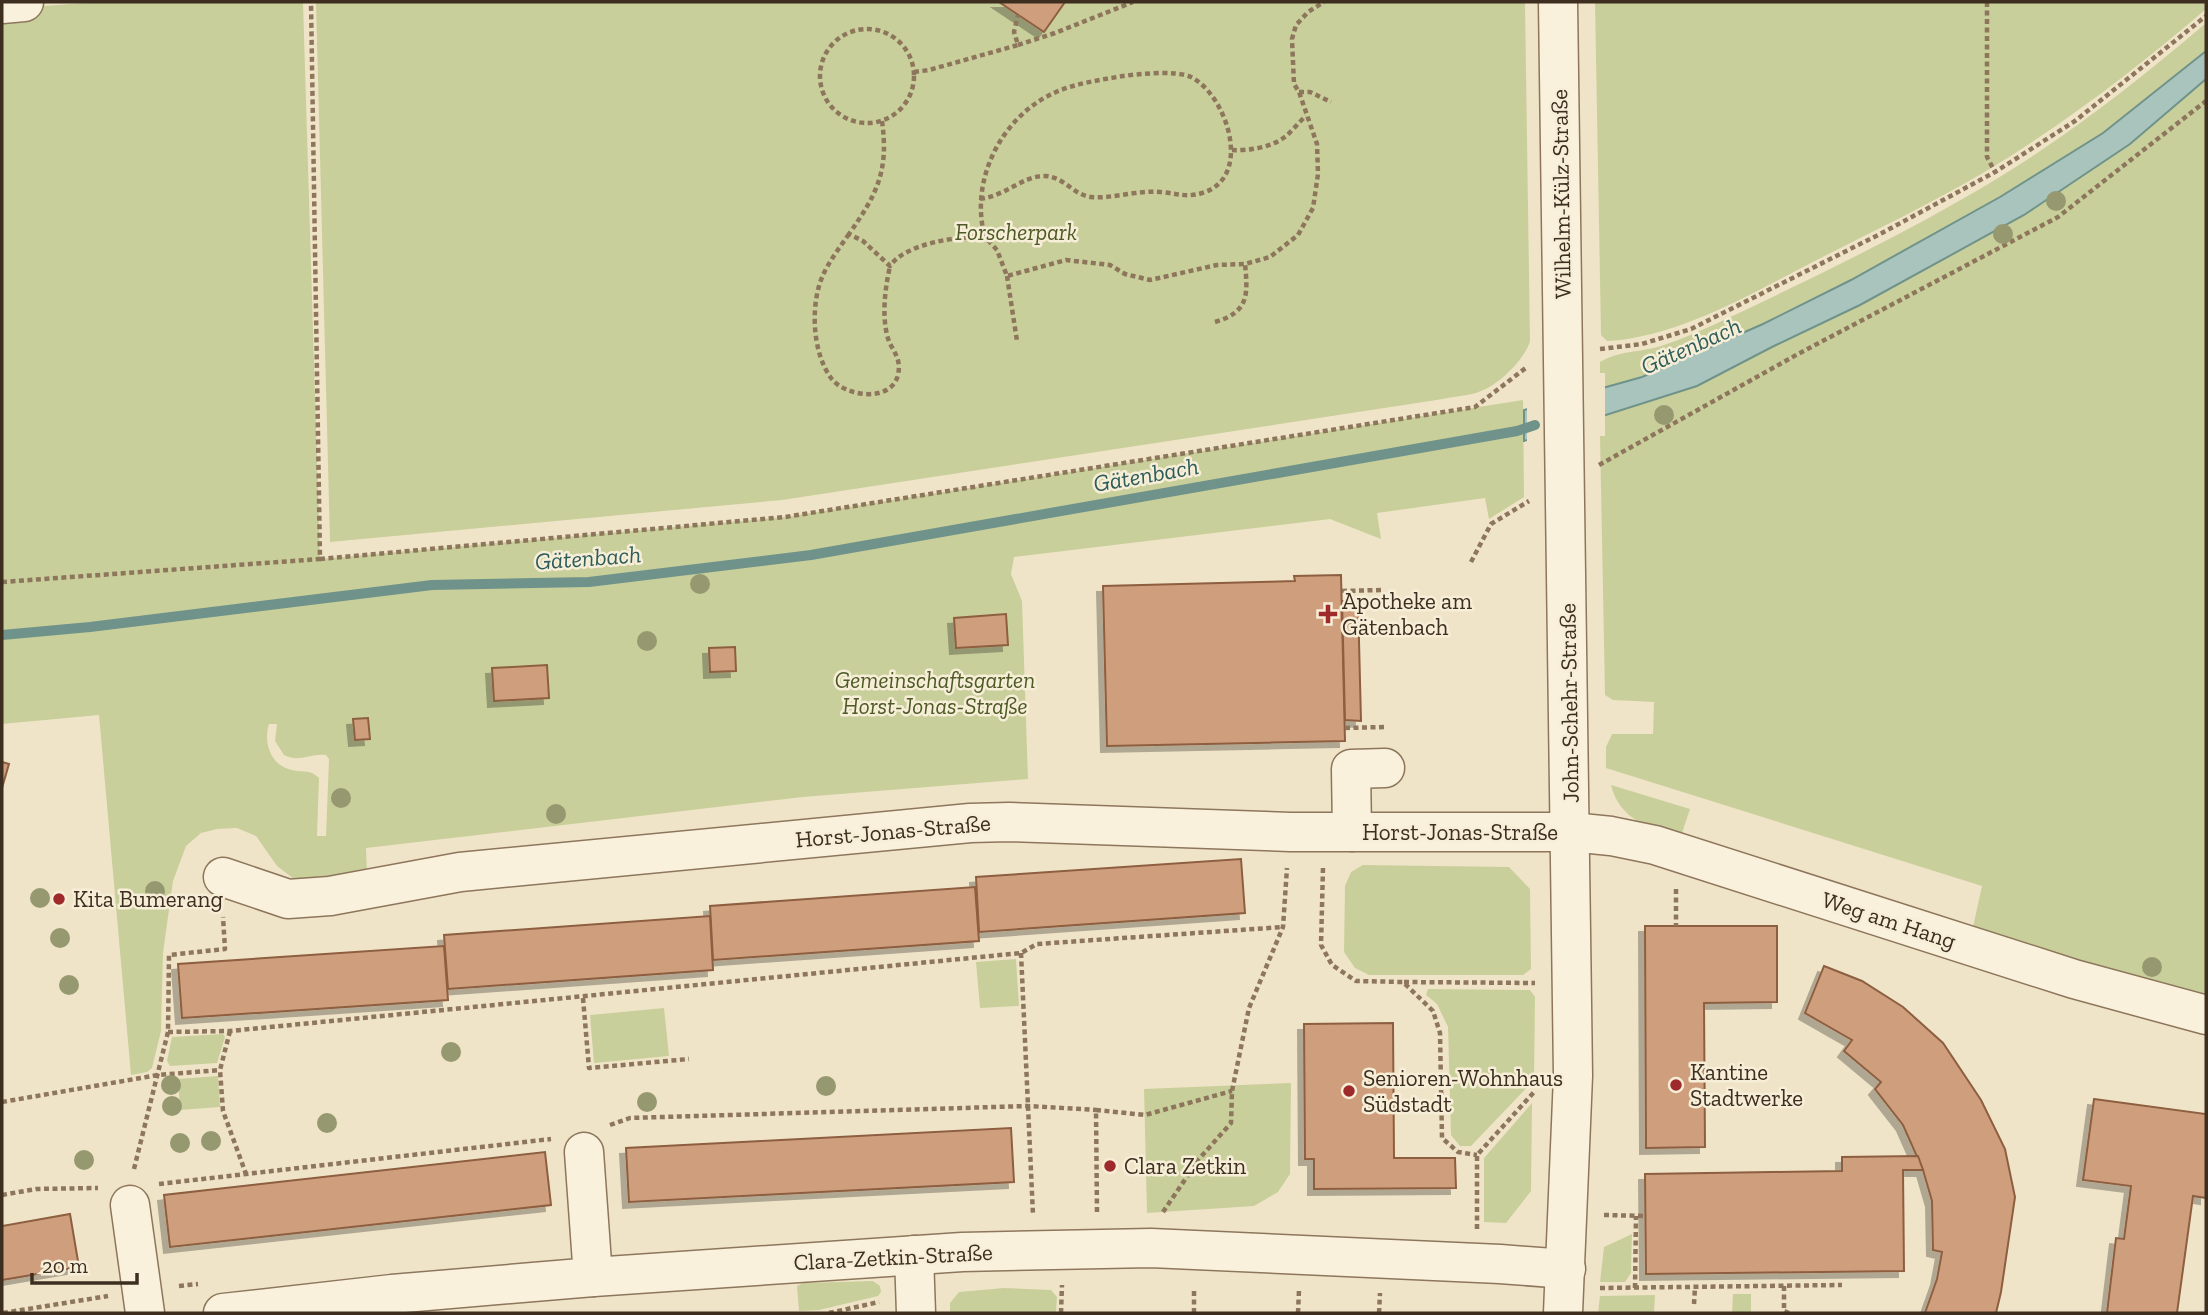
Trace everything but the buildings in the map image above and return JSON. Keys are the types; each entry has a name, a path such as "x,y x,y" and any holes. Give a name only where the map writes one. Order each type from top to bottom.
{"street":[{"path":"2,4 24,2"},
{"name":"Wilhelm-Külz-Straße","path":"1558,2 1564,365"},
{"name":"John-Schehr-Straße","path":"1563,1313 1573,1086 1564,365"},
{"path":"1322,832 1351,769 1385,768"},
{"name":"Horst-Jonas-Straße","path":"223,877 288,899 330,896 460,872 970,823 1322,832 1571,832"},
{"name":"Weg am Hang","path":"1571,832 1611,836 1655,845 2074,979 2206,1015"},
{"path":"582,1139 593,1277"},
{"path":"130,1196 145,1313"},
{"name":"Clara-Zetkin-Straße","path":"222,1313 331,1307 593,1277 914,1255 1151,1248 1566,1269"},
{"path":"914,1255 916,1307"}],"path":[{"path":"311,2 320,559"},
{"path":"914,72 1018,45 1133,2"},
{"path":"1007,276 1066,260 1110,265 1125,274 1150,280 1217,265 1245,264 1270,257 1298,235 1313,208 1318,174 1317,145 1294,83 1292,39 1296,25 1308,12 1324,2"},
{"path":"1987,2 1987,157 1995,172"},
{"path":"1018,15 1014,32 1018,45"},
{"path":"2,582 320,559 785,517 1475,407 1535,360 1564,365 1691,329 1882,233 1995,172 2075,121 2206,16"},
{"path":"859,29 874,29 889,34 902,44 910,57 914,72 912,88 906,102 882,121 866,123 837,113 827,101 821,87 823,57 832,43 844,34 859,29"},
{"path":"980,199 1006,193 1029,178 1042,176 1064,181 1080,194 1092,197 1133,192 1187,196 1203,193 1216,187 1225,176 1232,150 1230,136 1216,101 1207,89 1191,77 1177,74 1134,74 1083,83 1053,93 1024,113 999,143 986,167 980,199 980,218 985,237 997,250 1007,276 1017,341"},
{"path":"1299,92 1310,92 1331,102"},
{"path":"1471,562 1491,524 1566,468 1798,354 2058,217 2206,101"},
{"path":"1232,150 1245,151 1285,138 1306,116"},
{"path":"882,121 883,162 878,189 822,277 816,308 816,335 822,361 832,380 854,392 873,396 891,387 898,376 898,355 888,339 885,319 886,285 890,266 896,258 908,251 962,236 985,237"},
{"path":"849,234 863,241 890,266"},
{"path":"1215,322 1231,317 1241,308 1247,290 1245,264"},
{"path":"1342,591 1381,590"},
{"path":"1345,728 1384,727"},
{"path":"1159,1222 1166,1205 1199,1159 1231,1123 1232,1091 1249,1008 1322,832"},
{"path":"1322,832 1321,945 1332,965 1356,981 1572,983"},
{"path":"130,1196 168,1032 169,955 225,948 223,877"},
{"path":"168,1032 230,1031 583,998 1021,953 1037,944 1283,927"},
{"path":"1021,953 1033,1223"},
{"path":"1403,982 1433,1011 1440,1033 1442,1138 1458,1152 1477,1155"},
{"path":"583,998 589,1068 689,1059"},
{"path":"230,1031 220,1070 223,1111 246,1174"},
{"path":"2,1102 158,1075 220,1070"},
{"path":"1478,1229 1477,1155 1539,1086 1573,1086"},
{"path":"2,1195 36,1189 130,1196 246,1174 582,1139 629,1118 1028,1106 1145,1115 1232,1091"},
{"path":"1096,1110 1097,1223"},
{"path":"1636,1216 1635,1288 1842,1285"},
{"path":"1050,1284 1075,1285"},
{"path":"1061,1313 1062,1284"},
{"path":"1784,1286 1784,1311 1789,1313"},
{"path":"1181,1287 1207,1288"},
{"path":"1694,1304 1695,1287"},
{"path":"1194,1288 1194,1313"},
{"path":"1286,1290 1311,1291"},
{"path":"1298,1313 1299,1290"},
{"path":"1368,1292 1380,1293 1379,1313"},
{"path":"829,1313 879,1302 916,1307"}],"green space":[{"name":"Gemeinschaftsgarten Horst-Jonas-Straße","path":"98,2 303,2 320,559 785,517 1523,400 1524,497 1489,519 1485,498 1377,513 1381,539 1330,519 1014,557 1011,574 1022,601 1028,779 803,797 366,848 367,874 298,882 277,866 256,836 237,828 201,833 186,846 173,881 163,953 161,1031 152,1068 147,1072 131,1075 99,715 2,724 2,9","holes":["269,724 277,724 275,741 284,755 295,758 326,755 329,759 326,836 317,836 319,778 310,772 285,768 270,753 267,731"]},
{"name":"Forscherpark","path":"316,2 1525,2 1530,341 1523,356 1503,377 1488,388 1467,395 782,500 330,542"},
{"path":"1595,2 2206,2 2206,9 2126,75 2070,116 2013,155 1962,185 1711,313 1659,332 1607,341 1601,335"},
{"path":"2206,23 2206,51 2103,133 2055,164 1797,308 1721,344 1605,389 1605,373 1600,373 1600,362 1615,355 1661,346 1686,337 1758,304 1939,212 1998,178 2079,124"},
{"path":"2206,79 2206,999 1973,927 1982,886 1606,768 1606,747 1612,734 1653,734 1654,702 1613,700 1605,695 1600,436 1605,436 1605,414 1697,386 1860,305 2024,215 2130,144"},
{"path":"1611,785 1690,809 1680,839 1647,826 1628,814 1615,797"},
{"path":"1363,865 1509,867 1530,889 1531,969 1523,975 1369,975 1355,968 1344,952 1345,886 1351,872"},
{"path":"1016,959 1019,1006 980,1008 976,962"},
{"path":"1428,989 1530,990 1535,997 1534,1080 1471,1146 1460,1146 1451,1135 1448,1027 1437,1004 1426,995"},
{"path":"664,1008 669,1056 594,1063 590,1015"},
{"path":"223,1034 225,1037 217,1063 170,1066 167,1061 172,1037"},
{"path":"218,1076 220,1107 180,1110 178,1079"},
{"path":"1291,1083 1290,1174 1278,1192 1254,1206 1147,1213 1144,1089"},
{"path":"1532,1103 1531,1191 1506,1223 1484,1222 1484,1158"},
{"path":"1632,1234 1631,1273 1625,1282 1600,1282 1604,1247"},
{"path":"873,1281 880,1286 881,1292 878,1296 819,1310 799,1311 797,1286 803,1283"},
{"path":"1004,1288 1051,1290 1057,1297 1056,1313 950,1313 950,1303 959,1292"},
{"path":"1733,1294 1751,1294 1751,1313 1732,1313"},
{"path":"1655,1295 1654,1313 1598,1313 1600,1296"}],"water":[{"path":"2206,51 2206,79 2130,144 2024,215 1860,305 1697,386 1524,441 1524,410 1642,377 1763,324 1851,280 2000,197 2103,133"}],"pier":[{"path":"1605,386 1605,418 1527,444 1527,406"}],"waterway":[{"name":"Gätenbach","path":"2,635 90,627 432,585 589,582 811,555 1517,431 1535,425"}],"place":[{"name":"Apotheke am Gätenbach","path":"1328,614"},
{"name":"Kita Bumerang","path":"59,899"},
{"name":"Kantine Stadtwerke","path":"1676,1085"},
{"name":"Senioren-Wohnhaus Südstadt","path":"1349,1091"},
{"name":"Clara Zetkin","path":"1110,1166"}]}
